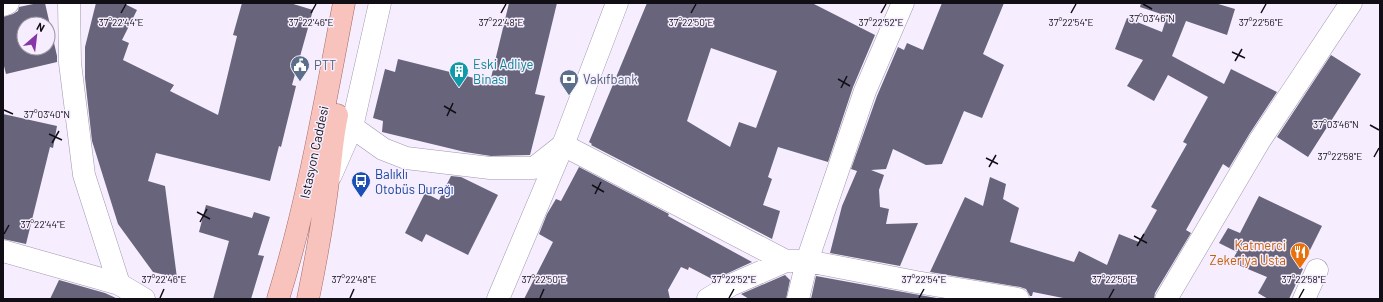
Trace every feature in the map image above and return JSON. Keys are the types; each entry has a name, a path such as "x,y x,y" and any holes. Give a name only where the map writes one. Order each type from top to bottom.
{"main road":[{"name":"Istasyon Caddesi","path":"278,299 296,237 344,3"},
{"path":"308,299 316,260 328,180 333,132 358,3"}],"street":[{"path":"3,5 8,3"},
{"path":"69,3 70,63 84,175 119,284"},
{"path":"328,180 352,127 380,3"},
{"path":"498,299 563,145 617,3"},
{"path":"1166,299 1260,140 1351,3"},
{"path":"798,299 796,261 898,5"},
{"path":"352,127 383,149 406,158 490,168 534,168 563,145"},
{"path":"563,145 796,261 1017,299"},
{"path":"3,251 119,284 144,299"},
{"path":"708,299 731,285 796,261"},
{"path":"1304,299 1317,270"}],"building":[{"path":"45,3 48,16 16,16 16,56 56,56 56,52 57,62 6,74 3,62 3,17 18,11 19,7"},
{"path":"96,3 123,3 137,10 122,40 129,43 123,60 174,85 170,91 218,115 237,36 233,35 242,3 290,3 313,10 292,85 296,86 281,147 279,146 270,181 156,153 148,181 165,186 177,278 153,272 118,224 92,141 85,78 85,47"},
{"name":"Eski Adliye Binası","path":"509,3 557,3 535,94 545,96 530,155 491,156 465,152 382,132 383,121 373,118 385,69 395,72 398,59 490,82"},
{"path":"647,3 812,3 875,35 853,87 828,162 778,147 768,177 772,179 763,205 780,211 772,239 591,145 592,144 589,142","holes":["711,48 777,71 756,128 739,122 730,147 687,121"]},
{"path":"942,3 1004,3 983,54 1004,65 982,118 964,111 942,164 926,165 893,149 886,169 871,170 884,175 879,190 880,207 889,209 886,224 918,223 900,266 830,253 842,206 857,171 851,169 877,96 898,47 904,50 907,43 923,50"},
{"path":"1141,3 1215,3 1235,9 1227,35 1186,21 1172,56 1224,84 1231,69 1277,92 1229,168 1223,164 1186,230 1191,233 1155,293 1154,299 1068,299 1033,292 1032,296 1030,296 1026,289 1020,287 930,272 965,197 983,206 990,177 1006,184 1003,199 1019,208 1010,242 1074,262 1079,251 1107,265 1119,234 1139,242 1157,210 1151,207 1187,144 1183,142 1208,97 1168,75 1154,101 1127,86 1143,60 1115,49 1127,18 1162,32 1167,16 1140,7"},
{"path":"1331,55 1361,74 1308,157 1277,137"},
{"path":"3,114 57,126 53,148 50,147 26,244 3,239"},
{"path":"579,167 669,214 668,216 752,262 714,280 689,267 688,270 681,267 668,290 670,299 524,299 553,242 539,234 547,214 556,199 561,201"},
{"path":"451,176 461,177 498,195 468,255 426,234 422,242 405,233 425,193 439,200"},
{"path":"1259,196 1322,226 1301,268 1303,269 1289,299 1268,299 1258,293 1267,277 1231,262 1237,252 1219,243 1228,228 1240,233"},
{"path":"206,205 252,218 254,212 270,217 258,255 264,256 251,299 213,299 229,241 199,232"},
{"path":"785,275 790,280 786,299 749,299 741,294"},
{"path":"816,276 914,294 942,299 811,299"},
{"path":"59,280 105,293 118,299 50,299"}],"place":[{"name":"PTT","path":"300,82"},
{"name":"Eski Adliye Binası","path":"459,88"},
{"name":"Vakıfbank","path":"569,96"},
{"name":"Balıklı Otobüs Durağı","path":"361,198"},
{"name":"Katmerci Zekeriya Usta","path":"1300,269"}]}
